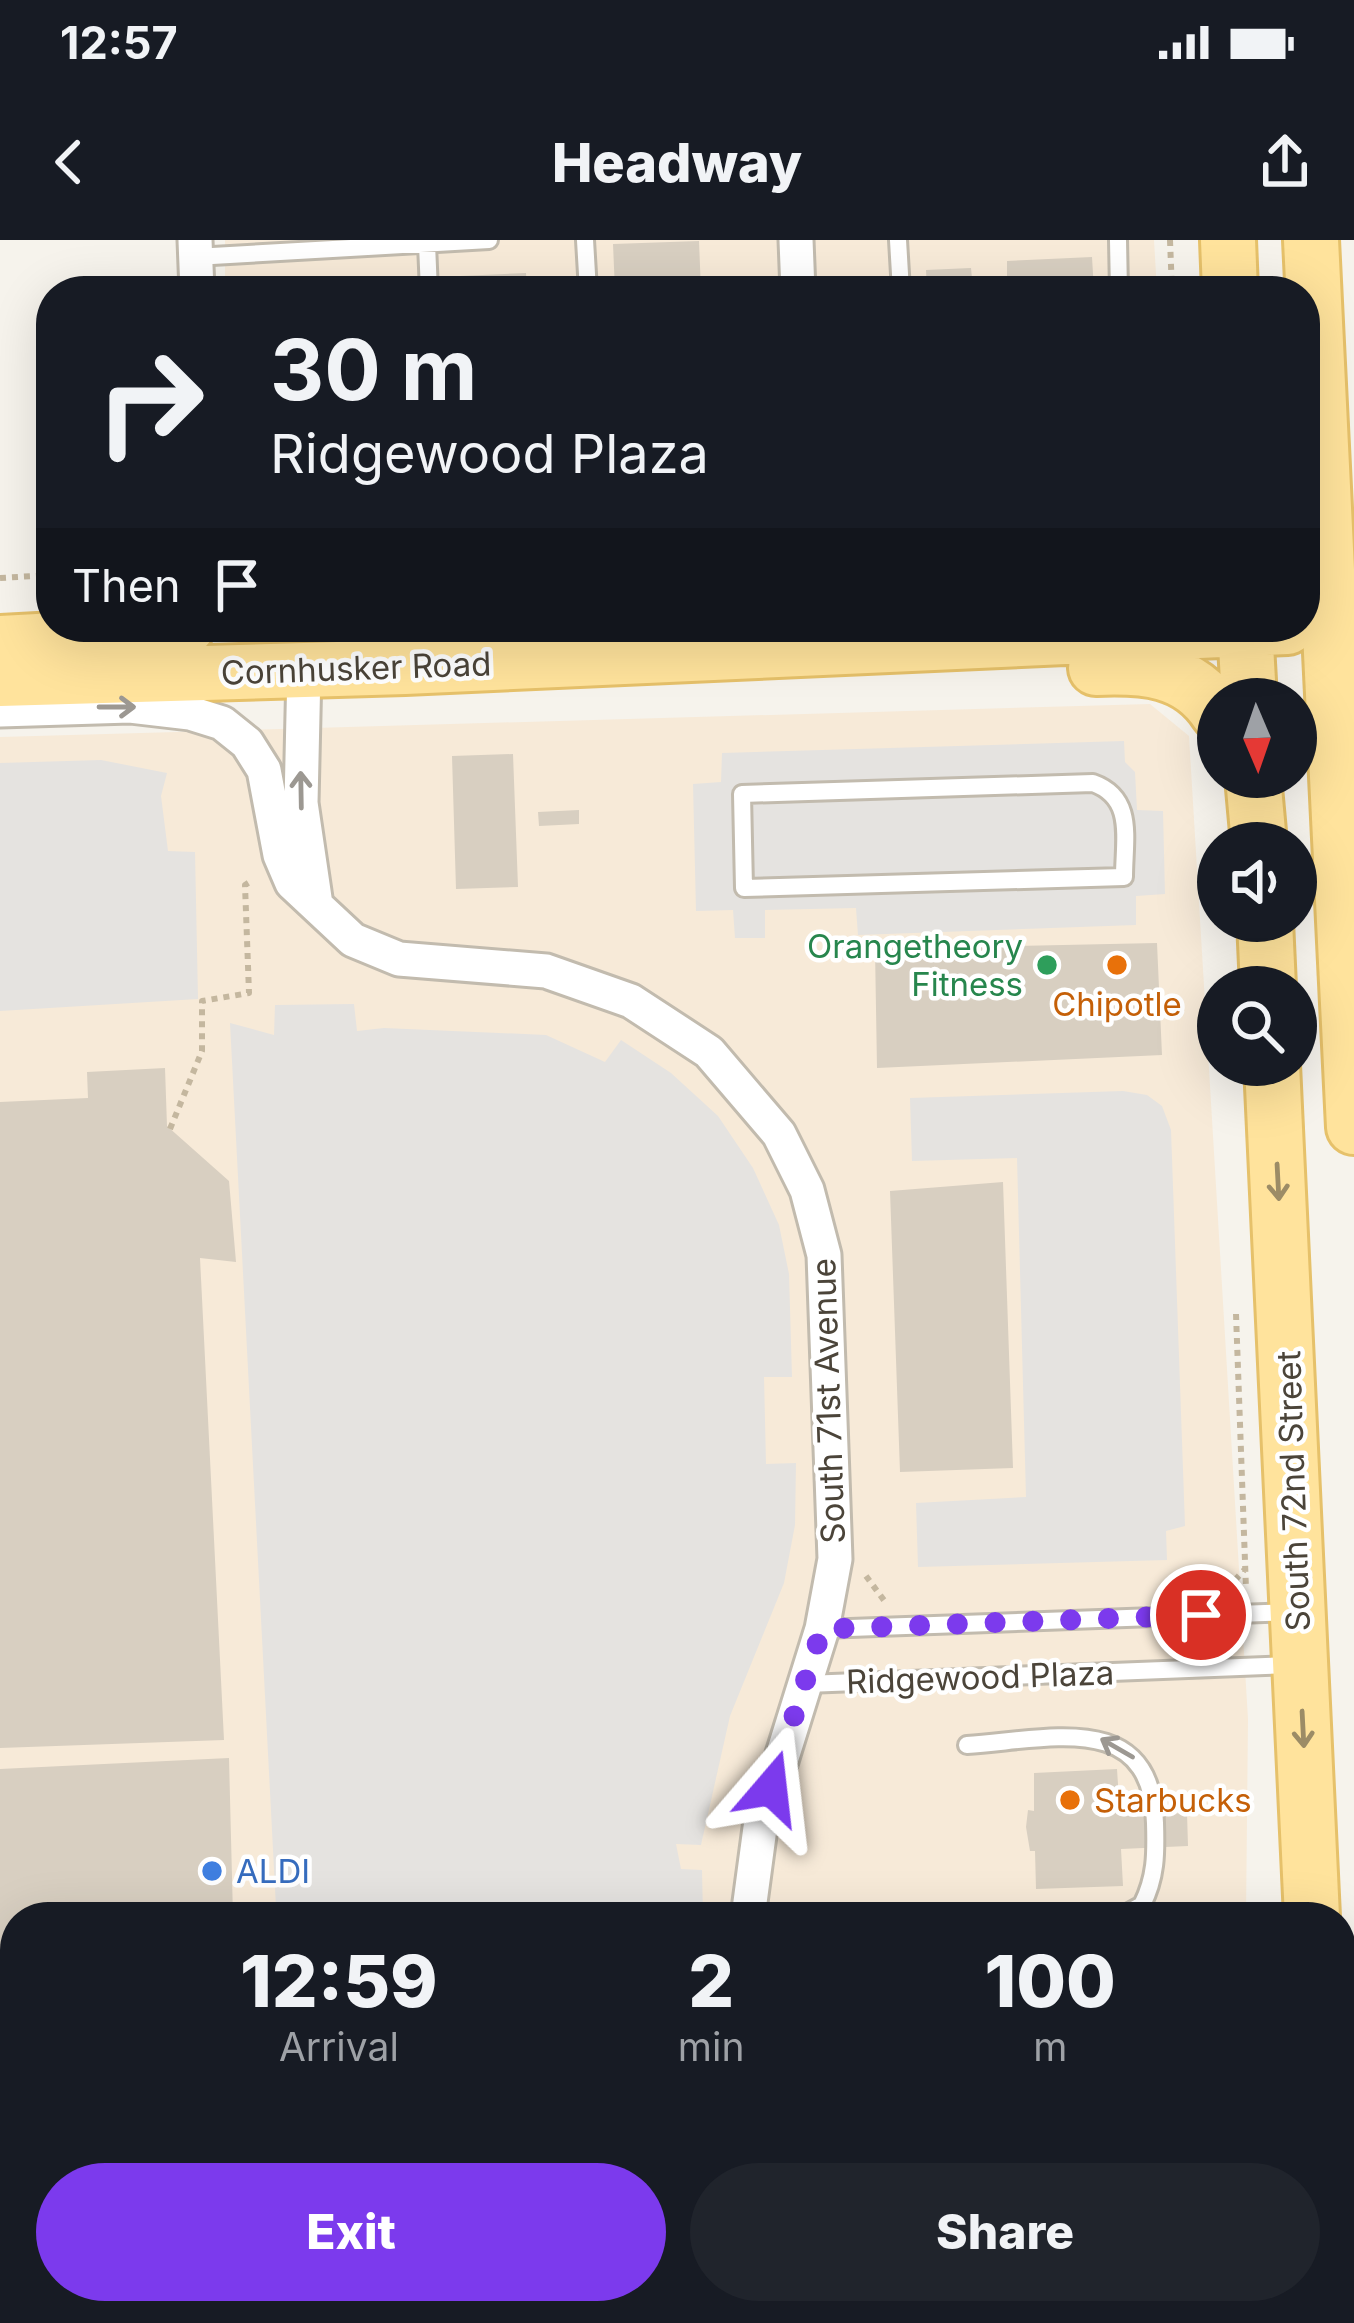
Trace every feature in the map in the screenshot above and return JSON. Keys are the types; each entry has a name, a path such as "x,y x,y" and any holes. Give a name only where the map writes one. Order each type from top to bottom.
{"main road":[{"path":"1228,240 1229,276"},
{"path":"1311,240 1313,276"},
{"path":"1320,406 1354,469"},
{"path":"0,605 36,603"},
{"path":"0,643 36,641"},
{"name":"Cornhusker Road","path":"0,679 941,642"},
{"path":"1259,678 1275,642"},
{"path":"1286,642 1340,866 1354,1127"},
{"path":"304,670 451,693 1146,666 1197,691"},
{"path":"1340,866 1354,786"},
{"name":"South 72nd Street","path":"1273,1086 1311,1902"}],"street":[{"path":"799,276 800,241"},
{"path":"304,670 301,803 316,905"},
{"name":"South 71st Avenue","path":"0,710 130,706 190,712 236,731 264,770 280,855 292,883 353,940 381,955 546,971 632,1001 709,1052 779,1134 808,1190 824,1255 835,1559 822,1629 760,1828 750,1902"}],"lane":[{"path":"195,248 489,240"},
{"path":"585,240 587,276"},
{"path":"898,240 900,276"},
{"path":"1118,240 1119,276"},
{"path":"427,244 428,276"},
{"path":"1094,783 1112,790 1123,804 1124,877 744,888 742,794 1094,783"},
{"name":"Ridgewood Plaza","path":"822,1629 1299,1638"},
{"name":"Ridgewood Plaza","path":"806,1684 1299,1638"},
{"path":"967,1745 1103,1737 1136,1759 1154,1797 1156,1864 1143,1902"}],"path":[{"path":"1170,240 1171,276"},
{"path":"0,578 36,576"},
{"path":"170,1129 202,1052 202,1001 249,993 244,885 258,878"},
{"path":"865,1558 870,1586 900,1607"},
{"path":"1215,1595 1245,1569"}],"shaded area":[{"path":"225,240 1154,240 1156,276 225,276"},
{"path":"1150,704 1189,736 1197,942 1201,942 1203,966 1197,966 1197,1086 1210,1086 1248,1719 1246,1902 0,1902 0,737"},
{"path":"1124,741 1125,762 1135,772 1137,810 1163,811 1165,894 1136,896 1136,925 858,935 856,908 765,910 765,938 735,938 733,910 696,911 693,784 721,782 722,753"},
{"path":"101,760 167,773 161,796 168,851 195,852 198,999 0,1011 0,763"},
{"path":"354,1004 357,1031 546,1035 605,1062 621,1040 671,1073 718,1116 753,1168 779,1225 789,1274 792,1377 764,1377 766,1464 796,1463 795,1525 784,1583 730,1716 701,1845 676,1844 681,1869 702,1870 703,1902 276,1902 230,1023 274,1035 275,1005"},
{"path":"1123,1091 1147,1095 1162,1106 1171,1130 1185,1526 1166,1531 1167,1560 918,1567 916,1503 1026,1497 1017,1158 912,1161 910,1098"}],"building":[{"path":"699,241 700,276 614,276 613,244"},
{"path":"1092,257 1093,276 1007,276 1007,261"},
{"path":"971,268 972,276 926,276 926,270"},
{"path":"526,273 526,276 460,276"},
{"path":"513,754 518,887 456,889 452,756"},
{"path":"579,810 579,824 539,826 538,812"},
{"path":"1157,943 1162,1055 877,1068 875,949"},
{"path":"165,1068 167,1126 229,1181 236,1262 200,1258 224,1740 0,1748 0,1102 88,1098 87,1072"},
{"path":"1003,1182 1013,1468 900,1472 890,1191"},
{"path":"229,1758 233,1902 0,1902 0,1769"},
{"path":"1117,1769 1120,1815 1187,1813 1188,1846 1121,1849 1123,1886 1036,1889 1035,1851 1030,1851 1026,1827 1028,1810 1034,1811 1034,1773"}],"place":[{"name":"Orangetheory Fitness","path":"1047,965"},
{"name":"Chipotle","path":"1117,965"},
{"name":"Starbucks","path":"1070,1800"},
{"name":"ALDI","path":"212,1871"}],"route":[{"path":"771,1788 822,1629 1201,1615"}]}
